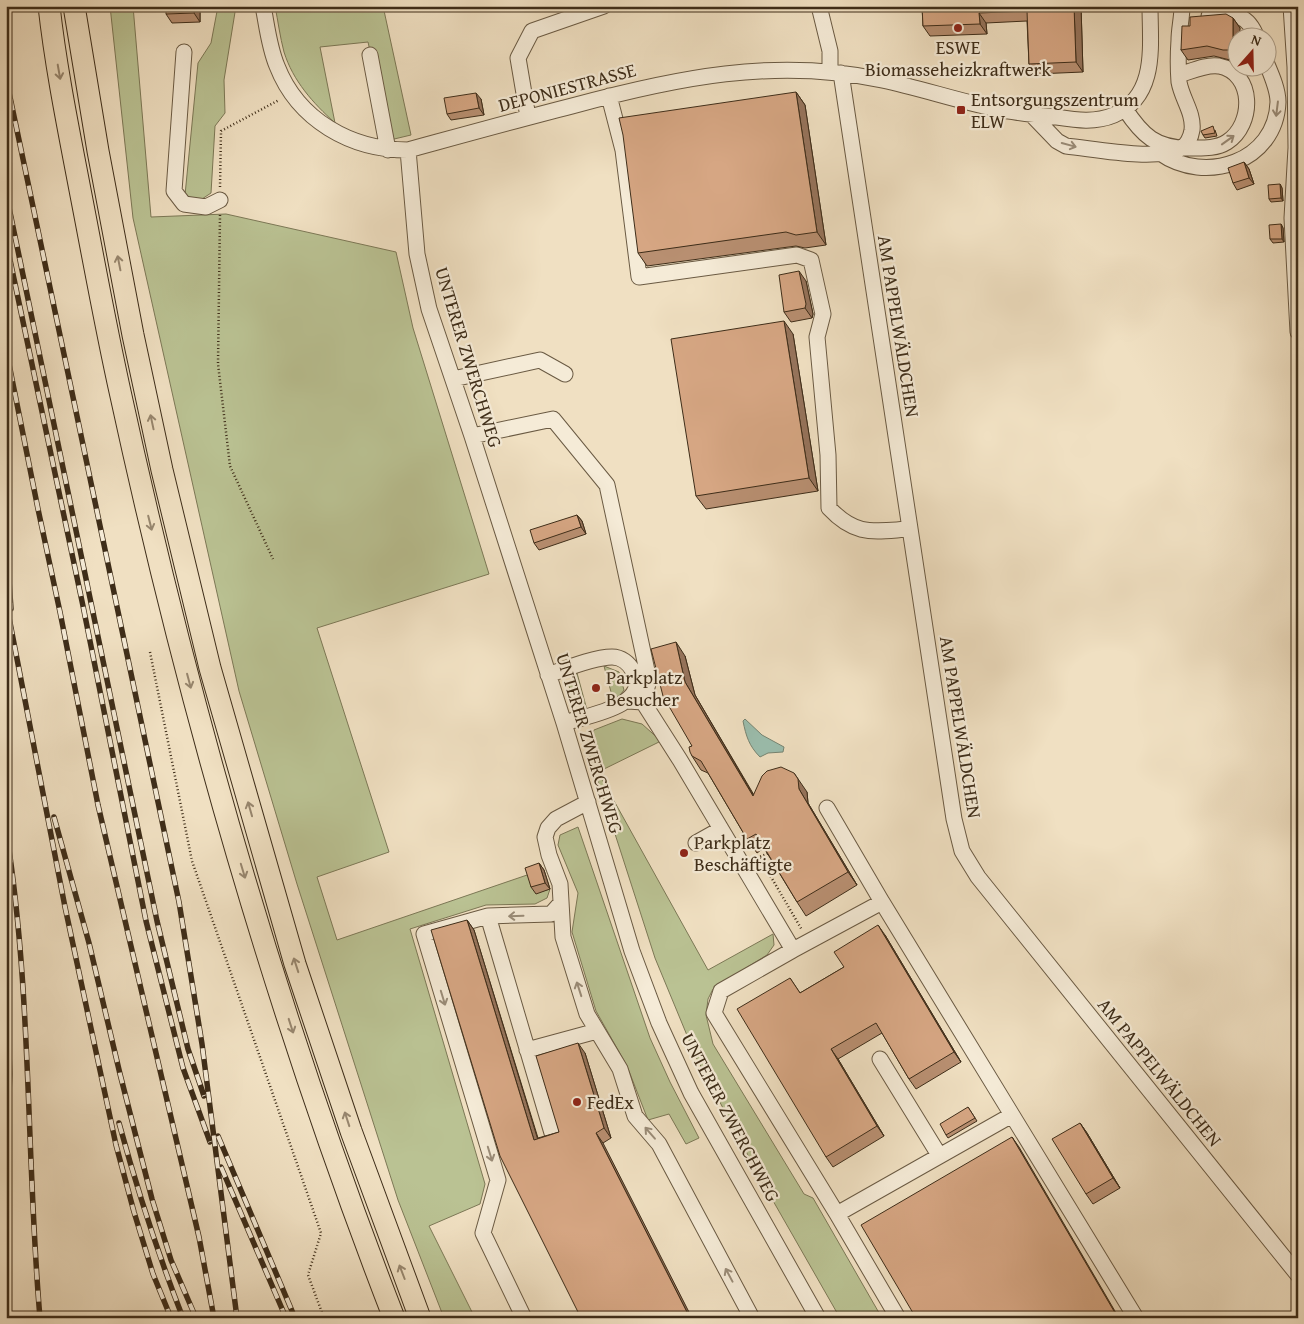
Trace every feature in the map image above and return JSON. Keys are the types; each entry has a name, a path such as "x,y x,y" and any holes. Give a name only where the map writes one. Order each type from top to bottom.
{"highway":[{"path":"48,12 108,338 138,476 187,672 228,824 274,973 328,1139 394,1318"},
{"path":"76,13 100,161 133,335 162,470 210,668 295,964 351,1130 420,1318"}],"street":[{"name":"DEPONIESTRASSE","path":"263,6 272,53 291,93 328,129 358,143 388,150 408,150 652,85 714,74 774,70 835,72 881,80 996,109 1032,115 1095,120 1116,114 1125,109"},
{"path":"528,117 518,58 532,31 604,6"},
{"name":"AM PAPPELWÄLDCHEN","path":"819,6 835,72 910,529 954,819 962,851 978,877 1298,1275"},
{"path":"1150,6 1149,70 1147,79 1138,96 1125,109 1137,126 1149,138 1164,145 1181,148 1215,147 1233,137 1238,132 1244,118 1246,96 1243,82 1238,76 1227,68 1209,66 1179,75"},
{"path":"1291,6 1295,67 1296,148 1292,218 1298,332"},
{"path":"1032,115 1058,141 1066,146 1122,152 1160,153 1181,148 1190,137 1192,125 1180,85 1179,75 1179,39 1182,12 1234,15 1242,17 1252,28"},
{"path":"184,52 174,191 184,204 206,207 220,200"},
{"path":"370,55 388,150"},
{"path":"1160,153 1175,162 1202,167 1232,164 1246,158 1260,148 1275,120 1278,101 1273,78"},
{"path":"609,96 623,150 639,278 797,255 811,260 823,314 817,337 828,455 829,508 854,528 869,532 910,529"},
{"name":"UNTERER ZWERCHWEG","path":"408,150 417,254 429,309 472,436 564,723 632,951 659,1022 691,1093 818,1318"},
{"path":"453,379 540,360 565,374"},
{"path":"472,436 553,418 607,485 649,680 643,702 793,950"},
{"path":"548,674 603,658 613,657 622,660 630,666 635,674 634,694 628,701 619,706 564,723"},
{"path":"628,701 643,702"},
{"path":"588,802 556,819 548,828 545,837 549,856 560,884 563,937 587,1014 620,1068 635,1116 659,1144 752,1318"},
{"path":"827,808 882,902 1136,1318"},
{"path":"696,843 721,829"},
{"path":"882,902 721,991 714,1013 898,1318"},
{"path":"524,1318 483,1232 498,1180 424,934 488,916 551,914 560,904"},
{"path":"488,916 552,1133"},
{"path":"528,1050 597,1030"},
{"path":"880,1059 939,1155"},
{"path":"837,1214 1012,1115"}],"path":[{"path":"273,558 230,466 218,364 221,131 291,93"},
{"path":"150,652 192,861 321,1233 308,1275 324,1318"},
{"path":"760,858 809,942"}],"shaded area":[{"path":"110,6 133,6 151,217 226,214 396,252 413,328 489,574 317,628 389,852 317,877 337,940 530,874 536,893 550,889 547,898 535,904 486,905 410,929 485,1184 480,1204 429,1226 475,1318 444,1318 398,1200 297,884 239,691 133,218"},
{"path":"218,6 236,6 224,80 225,113 215,126 211,193 199,201 185,195 198,63 211,43"},
{"path":"275,6 383,6 411,135 390,140 368,42 320,47 335,123 305,91 293,73 284,52"},
{"path":"604,666 619,672 624,690 614,703"},
{"path":"577,673 587,710 575,704 569,686"},
{"path":"622,719 642,724 661,741 598,772 708,970 773,934 774,945 767,955 713,989 708,999 706,1015 713,1044 804,1194 813,1198 882,1318 840,1318 760,1178 696,1057 655,958 587,747 594,730"},
{"path":"745,719 762,735 784,747 783,752 768,753 760,757 748,740 743,721"},
{"path":"578,827 650,1038 699,1138 686,1144 669,1114 648,1120 627,1066 596,1011 572,932 578,893 558,845 560,835"}],"building":[{"path":"166,6 194,6 194,13 166,14"},
{"name":"ESWE Biomasseheizkraftwerk","path":"922,6 1074,6 1076,62 1029,64 1027,11 979,13 980,24 923,26"},
{"path":"1226,14 1233,18 1233,28 1226,28 1226,50 1207,46 1181,50 1182,26 1190,26 1190,17"},
{"path":"796,92 817,232 796,235 786,232 638,253 623,135 619,118"},
{"path":"476,93 479,108 447,114 444,98"},
{"path":"1213,126 1215,133 1203,135 1201,131"},
{"path":"1244,162 1249,178 1233,183 1228,168"},
{"path":"1280,184 1281,198 1269,199 1268,185"},
{"path":"1281,224 1282,239 1270,239 1269,225"},
{"path":"799,271 806,304 805,308 784,312 779,275"},
{"path":"784,321 809,478 696,496 671,339"},
{"path":"577,515 581,527 534,543 530,530"},
{"path":"676,642 685,682 753,796 762,776 767,771 781,767 794,773 798,779 799,789 848,872 797,902 756,834 747,839 701,761 692,756 689,747 692,746 663,696 651,649"},
{"path":"539,863 545,883 531,887 525,868"},
{"name":"FedEx","path":"467,920 534,1140 559,1132 536,1056 578,1043 604,1128 596,1133 690,1318 581,1318 500,1156 431,930"},
{"path":"878,925 954,1052 909,1079 876,1023 831,1049 877,1126 826,1157 737,1009 790,978 800,993 844,967 834,952"},
{"path":"968,1107 975,1118 946,1135 940,1124"},
{"path":"1080,1123 1113,1178 1086,1194 1052,1139"},
{"path":"1012,1137 1118,1318 916,1318 861,1225"}],"railway":[{"path":"6,78 179,902 202,1044 237,1318"},
{"path":"6,193 157,921 188,1049 204,1096"},
{"path":"6,241 83,606 146,921 183,1068 210,1142"},
{"path":"6,349 98,805 199,1237 214,1318"},
{"path":"6,537 11,609"},
{"path":"6,602 65,907 116,1145 153,1274 171,1318"},
{"path":"54,817 89,943 152,1199 171,1260 196,1318"},
{"path":"6,830 20,951 40,1318"},
{"path":"6,993 10,1074 6,1146"},
{"path":"119,1123 148,1221 183,1318"},
{"path":"218,1136 295,1318"},
{"path":"221,1167 286,1318"}],"place":[{"name":"ESWE Biomasseheizkraftwerk","path":"958,28"},
{"name":"Entsorgungszentrum ELW","path":"961,110"},
{"name":"Parkplatz Besucher","path":"596,688"},
{"name":"Parkplatz Beschäftigte","path":"684,853"},
{"name":"FedEx","path":"577,1102"}]}
